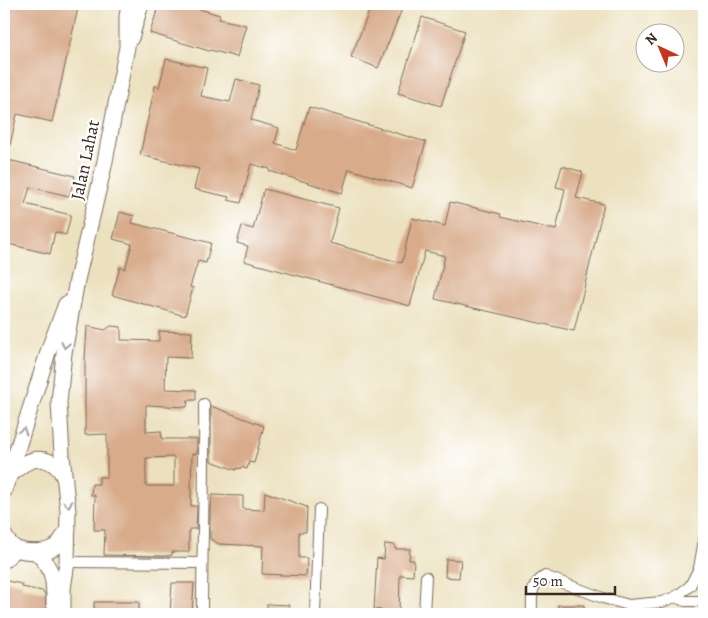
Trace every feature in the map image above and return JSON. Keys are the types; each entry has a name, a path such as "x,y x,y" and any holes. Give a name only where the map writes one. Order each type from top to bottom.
{"main road":[{"name":"Jalan Lahat","path":"63,614 68,511 59,402 64,353 77,280 104,166 127,47 129,4"},
{"name":"Jalan Lahat","path":"127,47 133,36 141,4"},
{"name":"Jalan Lahat","path":"6,484 50,346 77,280"},
{"path":"6,484 18,467 30,460 41,459 58,468 65,479"},
{"path":"4,534 7,541 17,549 36,552 47,551 57,545 68,530"},
{"path":"4,561 17,549"},
{"path":"36,552 47,562 52,575 54,614"}],"street":[{"path":"202,614 204,404"},
{"path":"315,614 319,509"},
{"path":"532,614 534,586 545,576 603,598 629,605 662,602 675,597 690,586 699,568 704,540"},
{"path":"67,562 202,563"},
{"path":"424,614 426,577"},
{"path":"675,597 685,602 704,601"}],"building":[{"path":"4,4 79,4 52,122 17,114 8,154 4,154"},
{"path":"159,4 181,4 220,15 219,19 246,25 237,57 209,51 150,33"},
{"path":"372,4 404,4 378,68 351,57"},
{"path":"422,17 465,31 441,106 398,93"},
{"path":"166,59 207,68 201,96 230,102 236,79 259,85 251,120 279,128 275,143 296,150 309,107 426,142 412,188 349,169 342,193 251,164 241,203 228,200 229,197 194,189 199,169 140,155 155,86 159,87"},
{"path":"4,159 75,176 69,196 30,187 25,204 71,215 66,235 55,232 50,254 4,243"},
{"path":"562,166 583,172 576,198 604,204 574,331 435,299 445,256 425,251 410,306 244,261 248,246 237,243 242,226 253,229 264,189 339,208 330,243 402,263 412,218 445,226 450,202 501,214 500,217 556,230 565,189 556,187"},
{"path":"120,212 134,216 132,223 211,243 206,263 198,261 190,287 193,288 185,316 112,295 120,267 125,269 132,244 113,239"},
{"path":"87,326 105,330 111,326 121,327 121,340 159,341 159,331 192,332 191,358 166,357 165,389 196,390 196,400 188,400 187,407 146,405 146,432 161,431 162,439 197,439 197,454 192,454 191,485 191,506 197,506 196,529 189,529 189,552 172,552 172,555 165,556 104,555 105,530 94,530 95,495 91,495 92,484 99,484 99,477 107,477 107,434 85,435","holes":["174,457 174,486 146,486 146,458"]},
{"path":"211,406 264,426 254,463 249,462 247,469 241,467 236,470 211,461"},
{"path":"265,492 307,507 306,532 299,532 299,558 307,558 306,576 262,574 263,546 219,544 210,539 212,495 243,496 243,509 264,510"},
{"path":"385,544 395,545 395,549 410,549 409,560 414,560 413,576 400,575 399,614 381,614 381,610 374,609 377,558 384,559"},
{"path":"446,559 461,560 459,578 445,577"},
{"path":"7,581 22,584 22,587 42,591 45,594 46,614 4,614 4,590"},
{"path":"172,583 194,583 192,614 170,614"},
{"path":"94,602 139,602 139,614 94,614"},
{"path":"267,604 289,605 289,614 267,614"},
{"path":"558,605 584,605 584,614 557,614"}]}
